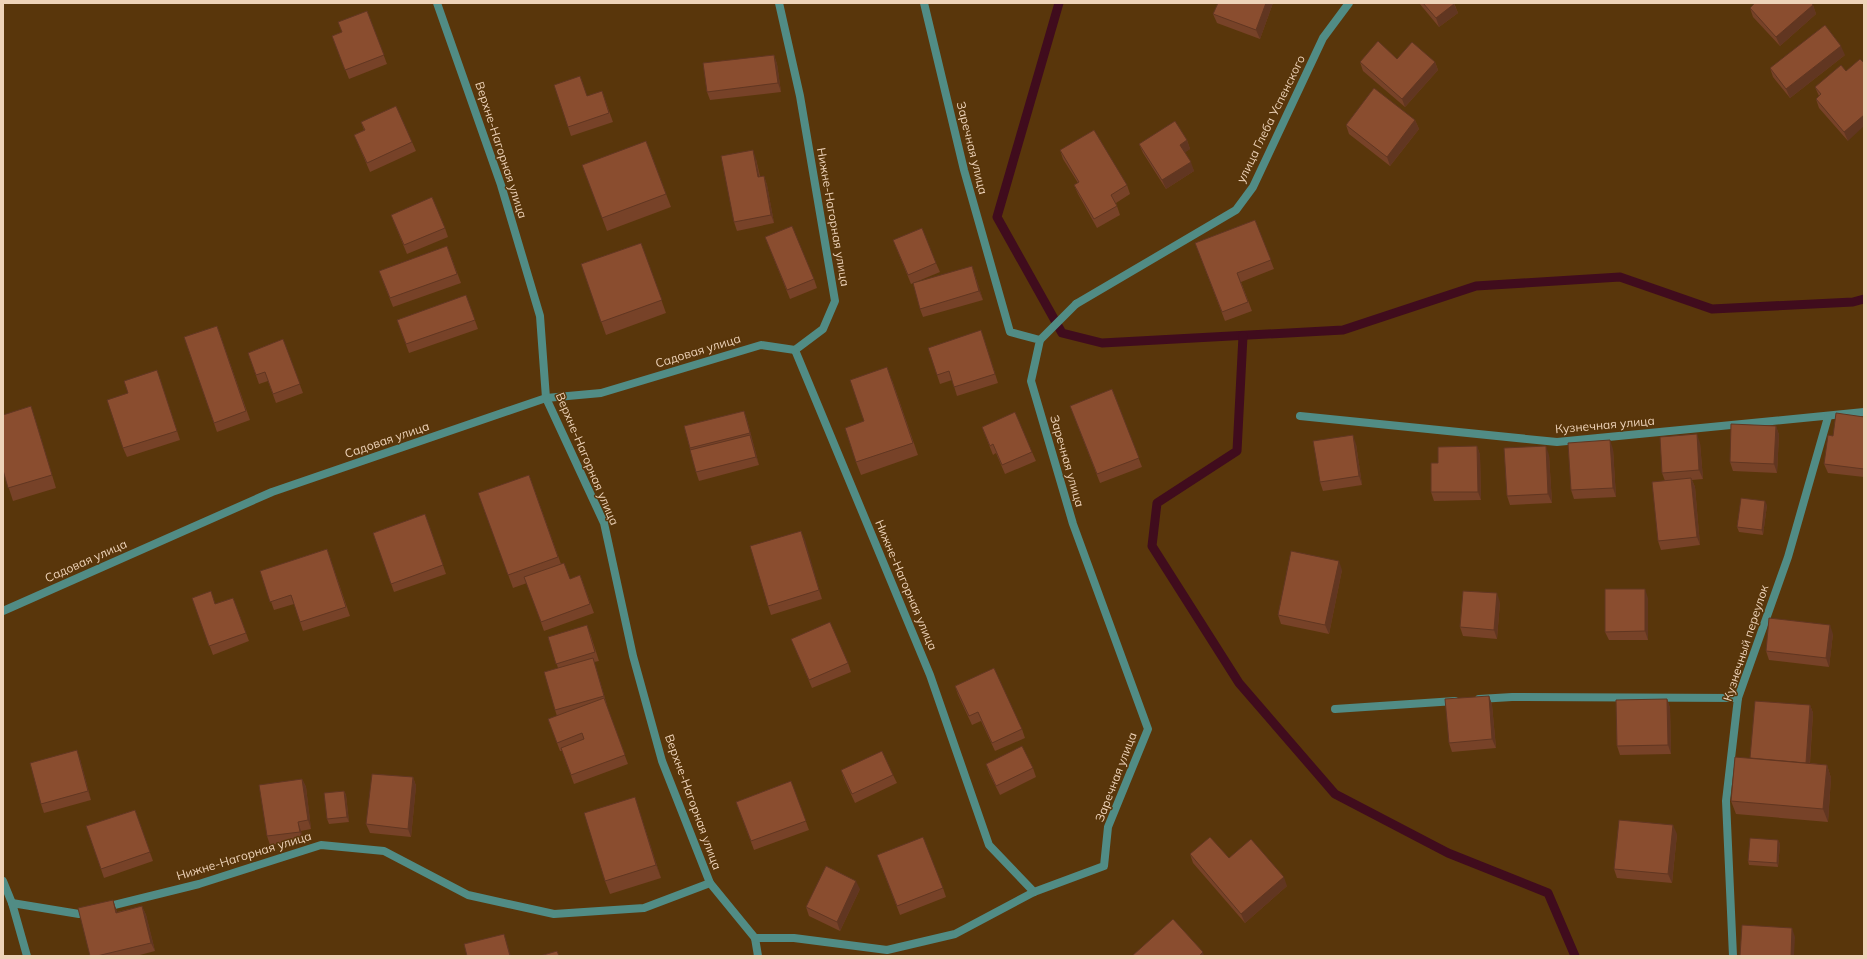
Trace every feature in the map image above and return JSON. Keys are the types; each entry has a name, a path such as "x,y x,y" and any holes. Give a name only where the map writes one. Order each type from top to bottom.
{"street":[{"name":"Верхне-Нагорная улица","path":"438,3 501,185 540,316 546,398 604,523 633,656 662,761 710,883 755,938 758,956"},
{"name":"Нижне-Нагорная улица","path":"779,3 800,96 835,301 823,329 795,350 930,674 989,845 1034,892"},
{"name":"Заречная улица","path":"924,3 964,170 1010,332 1040,340 1031,381 1073,524 1148,729 1108,827 1104,866 1034,892"},
{"name":"улица Глеба Успенского","path":"1040,340 1076,304 1236,210 1253,187 1323,38 1349,3"},
{"name":"Садовая улица","path":"3,611 272,492 546,398 602,392 761,345 795,350"},
{"name":"Кузнечная улица","path":"1300,416 1557,442 1828,417 1864,412"},
{"name":"Кузнечный переулок","path":"1733,956 1726,801 1738,698 1788,557 1828,417"},
{"path":"1335,709 1512,697 1738,698"},
{"name":"Нижне-Нагорная улица","path":"12,903 79,914 199,884 321,845 384,851 468,895 554,914 644,908 710,883"},
{"path":"3,881 12,903 26,956"},
{"path":"755,938 794,938 887,950 955,934 1034,892"}],"building":[{"path":"1218,3 1266,3 1256,30 1213,14"},
{"path":"1423,3 1454,3 1454,4 1436,18"},
{"path":"1755,3 1811,3 1813,5 1776,37 1750,8"},
{"path":"367,11 384,55 345,70 332,36 342,32 338,22"},
{"path":"1825,25 1841,46 1786,89 1770,68"},
{"path":"1378,41 1397,59 1412,42 1435,62 1402,99 1360,62"},
{"path":"774,55 778,83 707,92 703,63"},
{"path":"1860,59 1864,63 1864,115 1844,132 1816,99 1821,94 1815,87 1841,65 1846,71"},
{"path":"580,76 587,96 602,91 609,113 568,127 554,85"},
{"path":"1374,88 1415,120 1387,157 1346,125"},
{"path":"396,106 412,142 367,163 354,135 365,130 361,122"},
{"path":"1175,121 1187,140 1180,145 1191,162 1162,180 1139,144"},
{"path":"1094,130 1127,185 1111,195 1117,206 1094,219 1074,185 1079,182 1060,150"},
{"path":"646,141 666,194 602,218 582,165"},
{"path":"753,150 758,177 764,176 771,215 734,222 721,156"},
{"path":"432,197 445,228 404,245 391,215"},
{"path":"1255,220 1271,260 1237,273 1248,302 1222,312 1195,243"},
{"path":"792,226 814,279 787,290 765,237"},
{"path":"922,228 936,263 908,275 893,240"},
{"path":"641,243 662,300 601,322 581,264"},
{"path":"447,246 457,274 390,298 379,271"},
{"path":"972,266 979,291 920,309 913,283"},
{"path":"466,295 475,320 406,344 397,320"},
{"path":"217,326 246,411 214,423 184,337"},
{"path":"981,330 995,374 954,387 949,371 937,375 928,348"},
{"path":"283,339 300,384 273,394 265,372 256,375 248,353"},
{"path":"887,367 913,443 856,462 845,428 864,421 850,380"},
{"path":"157,370 177,431 123,448 107,400 128,393 124,381"},
{"path":"1112,389 1139,458 1097,474 1070,406"},
{"path":"31,406 52,475 8,488 3,470 3,415"},
{"path":"744,411 750,433 690,448 684,426"},
{"path":"1015,412 1032,452 1002,465 993,444 990,446 982,427"},
{"path":"1836,413 1864,417 1864,469 1824,464 1828,435 1833,436"},
{"path":"1731,424 1776,426 1774,464 1730,462"},
{"path":"1697,434 1699,470 1662,473 1660,437"},
{"path":"750,435 756,457 696,472 690,450"},
{"path":"1353,435 1359,476 1320,482 1313,441"},
{"path":"1610,440 1613,488 1571,490 1568,443"},
{"path":"1477,446 1478,492 1431,492 1431,463 1438,463 1438,447"},
{"path":"1546,446 1548,494 1507,496 1504,448"},
{"path":"529,475 558,557 508,575 478,493"},
{"path":"1691,478 1697,537 1658,541 1652,482"},
{"path":"1741,498 1765,501 1762,530 1737,527"},
{"path":"425,514 443,565 391,584 373,533"},
{"path":"801,531 819,590 768,606 750,546"},
{"path":"327,549 346,607 300,622 291,595 270,602 260,571"},
{"path":"1291,551 1339,561 1325,625 1278,615"},
{"path":"564,563 570,579 580,575 590,604 541,622 524,577"},
{"path":"1605,589 1645,589 1645,631 1605,632"},
{"path":"211,591 215,604 233,598 246,633 209,646 192,598"},
{"path":"1463,591 1497,593 1494,630 1460,627"},
{"path":"1769,618 1830,625 1826,658 1766,651"},
{"path":"830,622 848,663 809,680 791,639"},
{"path":"587,625 595,652 556,664 548,637"},
{"path":"593,658 604,696 555,710 544,672"},
{"path":"994,668 1022,729 992,743 978,712 969,716 955,686"},
{"path":"1489,696 1492,739 1449,743 1445,699"},
{"path":"604,698 625,755 571,775 561,748 584,739 582,733 557,743 548,719"},
{"path":"1667,699 1668,745 1617,746 1616,700"},
{"path":"1755,701 1810,705 1806,763 1750,758"},
{"path":"1022,746 1033,768 996,786 986,764"},
{"path":"77,750 88,791 41,804 30,763"},
{"path":"882,751 893,775 852,794 841,770"},
{"path":"1735,757 1827,765 1823,809 1731,801"},
{"path":"372,774 413,777 408,829 366,824"},
{"path":"302,779 308,820 298,822 300,832 267,836 259,785"},
{"path":"791,781 806,821 751,841 736,802"},
{"path":"344,791 347,817 327,819 324,793"},
{"path":"635,797 656,865 605,881 584,813"},
{"path":"135,810 150,852 101,869 86,826"},
{"path":"1619,820 1673,825 1668,874 1614,869"},
{"path":"923,837 943,888 897,906 877,855"},
{"path":"1210,837 1229,858 1251,839 1284,877 1241,914 1190,854"},
{"path":"1750,838 1778,840 1777,863 1748,861"},
{"path":"826,866 856,881 837,922 806,907"},
{"path":"113,900 116,913 142,906 151,943 97,956 90,956 78,908"},
{"path":"1173,919 1203,952 1199,956 1132,956"},
{"path":"1742,925 1792,928 1791,956 1740,956"},
{"path":"504,934 510,956 467,956 464,944"},
{"path":"557,951 559,956 540,956"}],"waterway":[{"path":"1059,3 997,217 1062,333 1102,343 1343,330 1476,286 1620,277 1712,309 1853,302 1864,299"},
{"path":"1243,336 1237,451 1157,503 1152,546 1239,683 1335,794 1448,853 1548,893 1575,956"}]}
